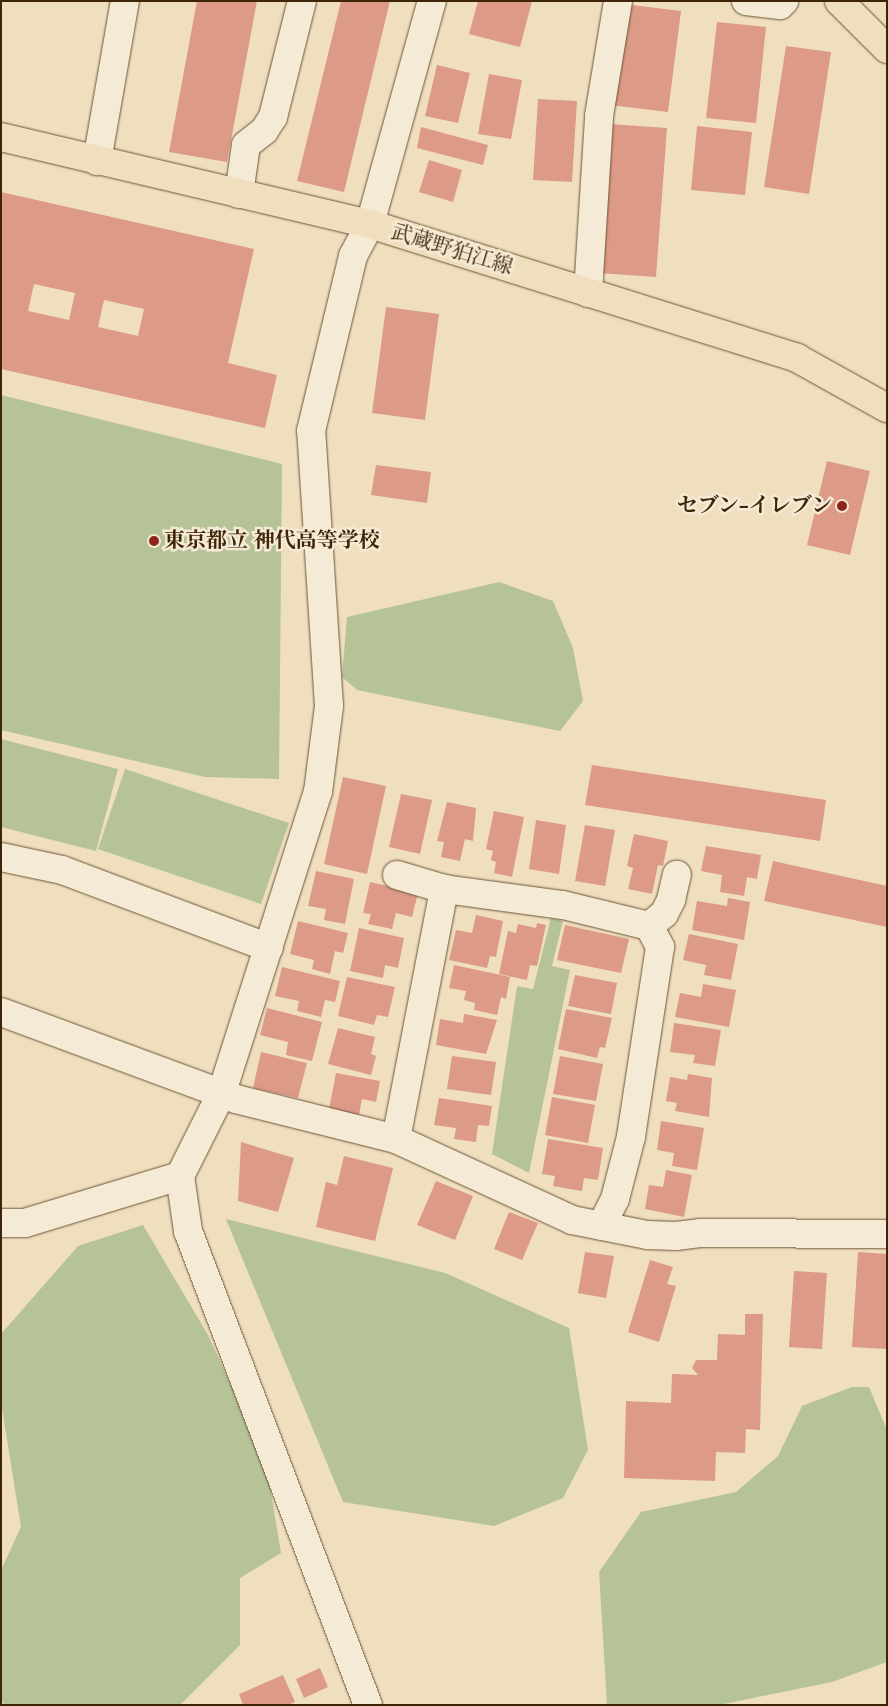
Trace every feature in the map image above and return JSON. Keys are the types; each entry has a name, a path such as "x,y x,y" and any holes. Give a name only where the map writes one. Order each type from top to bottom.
{"main road":[{"path":"839,1 887,49"},
{"name":"武蔵野狛江線","path":"1,137 370,224 797,358 887,408"}],"street":[{"path":"97,160 124,1"},
{"path":"239,194 246,145 264,131 273,117 302,1"},
{"path":"368,1705 194,1249 188,1231 180,1176 222,1092 318,792 329,706 311,431 353,256 370,224 432,1"},
{"path":"588,293 599,116 618,1"},
{"path":"746,1 780,5 784,1"},
{"path":"3,863 62,870 268,948"},
{"path":"397,875 444,889 563,905 649,926 660,947 631,1137 615,1199 600,1226"},
{"path":"649,926 664,914 677,875"},
{"path":"396,1139 444,889"},
{"path":"1,1012 222,1092 236,1099 396,1139 572,1220 600,1226 676,1236 700,1233 887,1234"},
{"path":"1,1223 25,1223 180,1176"}],"green space":[{"path":"1,395 282,464 279,779 205,777 1,730"},
{"path":"499,582 553,601 573,648 583,701 560,731 357,690 342,677 347,617"},
{"path":"1,739 118,769 96,851 1,827"},
{"path":"125,769 289,823 261,904 98,849"},
{"path":"551,918 563,921 552,966 570,970 529,1173 492,1154 517,986 533,989"},
{"path":"226,1219 445,1273 569,1328 588,1450 563,1498 494,1526 343,1502"},
{"path":"143,1225 208,1335 266,1462 281,1553 240,1578 240,1645 180,1705 4,1705 1,1699 1,1570 21,1527 1,1402 1,1334 78,1246"},
{"path":"852,1387 869,1387 887,1430 887,1662 832,1682 719,1705 607,1705 599,1572 641,1512 736,1492 778,1456 802,1406"}],"building":[{"path":"197,1 257,1 227,162 169,152"},
{"path":"341,1 390,1 344,192 297,181"},
{"path":"478,1 532,1 520,47 469,34"},
{"path":"624,4 681,11 668,112 610,105"},
{"path":"717,22 766,27 756,123 706,118"},
{"path":"786,46 831,52 809,194 764,187"},
{"path":"437,65 470,73 458,123 425,116"},
{"path":"489,74 522,80 511,139 478,134"},
{"path":"538,99 577,101 572,182 533,180"},
{"path":"610,124 667,128 656,277 598,273"},
{"path":"697,126 752,132 745,195 691,190"},
{"path":"421,127 488,145 483,165 417,148"},
{"path":"429,160 462,170 453,202 419,192"},
{"path":"1,192 254,249 228,363 277,375 265,428 1,369","holes":["34,284 75,293 69,320 28,311","104,300 144,309 138,336 98,327"]},
{"path":"386,307 439,314 425,420 372,413"},
{"path":"827,461 870,471 850,555 807,545"},
{"path":"376,465 431,472 427,503 371,495"},
{"path":"592,765 826,800 820,841 585,805"},
{"path":"343,777 386,786 367,874 324,864"},
{"path":"401,794 432,800 420,854 389,847"},
{"path":"447,802 476,808 473,841 465,839 460,861 441,857 444,842 437,841"},
{"path":"494,811 524,817 512,877 494,873 496,862 491,860 493,851 486,849"},
{"path":"536,820 566,825 559,874 529,869"},
{"path":"585,825 615,830 605,886 575,881"},
{"path":"634,834 668,841 663,866 658,865 652,894 628,889 633,868 627,866"},
{"path":"706,846 761,855 757,879 747,877 744,896 720,892 722,875 701,871"},
{"path":"773,861 887,886 887,927 764,901"},
{"path":"316,871 354,879 345,924 324,920 326,909 308,906"},
{"path":"370,882 418,893 412,917 396,913 392,929 368,924 371,914 363,913"},
{"path":"728,898 750,902 744,940 692,930 697,901 727,906"},
{"path":"476,915 503,921 496,957 490,956 487,968 449,960 456,930 472,933"},
{"path":"298,921 348,933 343,953 335,951 330,974 312,969 314,960 290,954"},
{"path":"537,923 546,925 537,966 530,965 527,980 499,974 508,931 516,933 518,924 536,928"},
{"path":"565,925 629,939 621,973 557,960"},
{"path":"359,928 404,938 398,968 385,965 383,978 350,971"},
{"path":"689,934 738,944 731,980 704,975 706,965 683,960"},
{"path":"454,965 510,977 506,999 501,997 497,1015 474,1010 475,1003 464,1000 466,991 449,988"},
{"path":"282,967 340,981 335,1002 325,1000 321,1017 297,1011 299,1001 275,996"},
{"path":"575,975 617,983 611,1014 568,1006"},
{"path":"347,977 395,987 388,1017 377,1015 374,1025 338,1016"},
{"path":"703,984 736,990 729,1027 675,1017 680,993 701,997"},
{"path":"267,1008 322,1022 312,1061 286,1055 288,1042 260,1035"},
{"path":"566,1009 612,1018 605,1048 600,1047 597,1058 558,1049"},
{"path":"464,1014 497,1020 486,1054 436,1045 440,1019 463,1023"},
{"path":"674,1023 721,1030 715,1066 693,1063 695,1055 670,1052"},
{"path":"338,1028 375,1037 371,1054 376,1056 371,1075 328,1064"},
{"path":"261,1052 307,1063 298,1098 253,1088"},
{"path":"452,1056 496,1062 491,1095 447,1089"},
{"path":"560,1056 603,1064 596,1101 553,1094"},
{"path":"336,1073 380,1081 376,1102 362,1099 359,1115 329,1109"},
{"path":"688,1074 712,1078 709,1117 675,1111 677,1103 666,1101 670,1077 687,1080"},
{"path":"552,1097 595,1105 588,1143 545,1135"},
{"path":"439,1098 492,1106 489,1126 478,1125 476,1142 454,1139 456,1128 434,1125"},
{"path":"661,1121 704,1128 697,1170 672,1166 674,1153 657,1150"},
{"path":"548,1139 603,1148 598,1180 584,1178 582,1191 553,1186 555,1176 542,1174"},
{"path":"241,1142 294,1158 278,1212 238,1201"},
{"path":"344,1156 393,1168 375,1241 316,1227 326,1182 337,1185"},
{"path":"666,1170 692,1175 684,1217 645,1209 649,1185 663,1187"},
{"path":"436,1181 473,1196 455,1240 417,1225"},
{"path":"509,1212 538,1223 522,1260 494,1249"},
{"path":"585,1252 614,1256 606,1298 578,1293"},
{"path":"858,1252 887,1254 887,1349 852,1347"},
{"path":"650,1260 673,1267 667,1284 676,1286 659,1342 628,1332"},
{"path":"794,1271 827,1273 822,1349 789,1347"},
{"path":"745,1314 763,1314 760,1430 746,1429 745,1453 716,1452 715,1481 624,1478 626,1401 671,1403 672,1374 698,1375 692,1368 696,1360 717,1360 718,1334 745,1335"},
{"path":"320,1668 328,1687 304,1698 296,1679"},
{"path":"283,1675 295,1702 288,1705 243,1705 239,1694"}],"place":[{"name":"セブン-イレブン","path":"842,506"},
{"name":"東京都立 神代高等学校","path":"154,541"}]}
